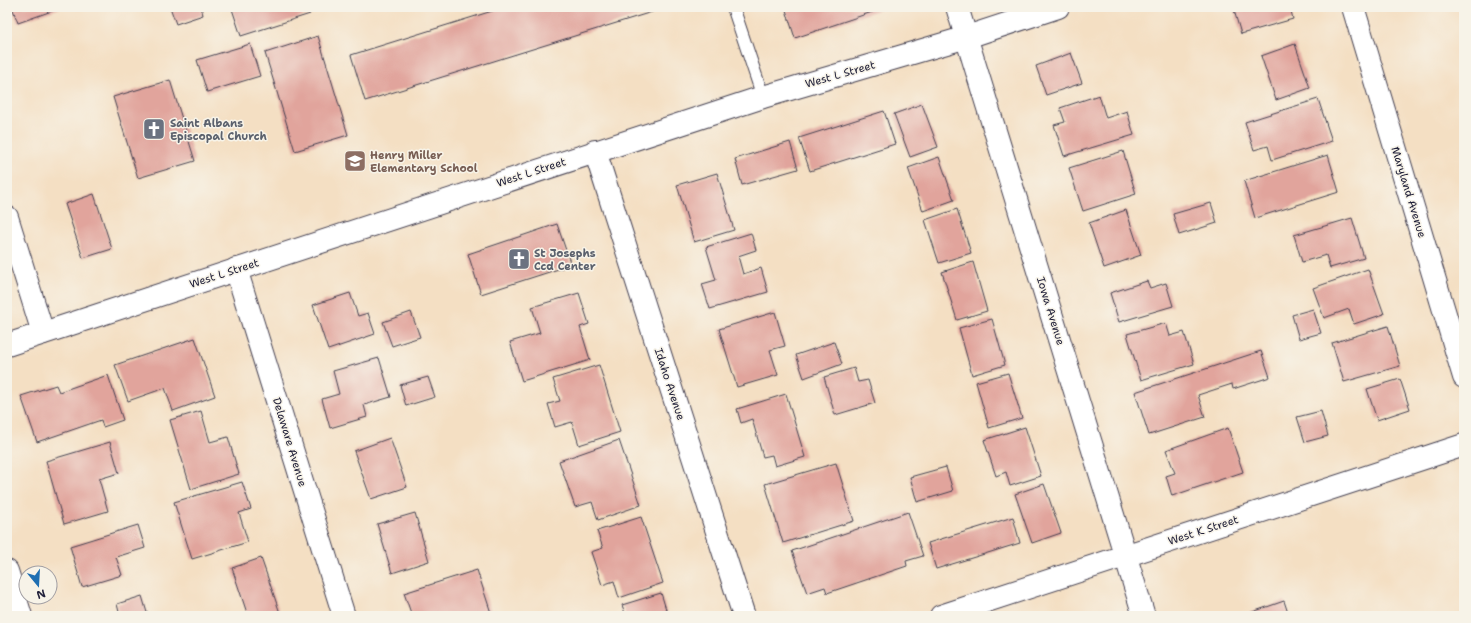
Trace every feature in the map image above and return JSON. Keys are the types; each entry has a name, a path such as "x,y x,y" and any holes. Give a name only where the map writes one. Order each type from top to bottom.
{"street":[{"name":"Iowa Avenue","path":"957,7 1144,616"},
{"name":"West L Street","path":"7,345 595,151 763,97 967,37 1058,7"},
{"name":"Maryland Avenue","path":"1354,7 1464,377"},
{"name":"Idaho Avenue","path":"595,151 744,616"},
{"path":"7,217 44,333"},
{"name":"Delaware Avenue","path":"236,269 344,616"},
{"name":"West K Street","path":"942,616 1464,445"},
{"path":"7,571 21,616"}],"lane":[{"path":"733,7 763,97"}],"building":[{"path":"12,7 63,7 18,23"},
{"path":"170,7 201,7 203,15 176,24"},
{"path":"239,7 308,7 310,14 241,36 232,9"},
{"path":"505,7 668,7 365,101 351,55"},
{"path":"785,7 887,7 795,38"},
{"path":"1233,7 1290,7 1293,19 1241,34"},
{"path":"318,36 348,135 295,151 265,53"},
{"path":"250,44 260,76 207,92 197,60"},
{"path":"1295,44 1310,88 1276,100 1261,56"},
{"path":"1071,53 1082,83 1046,95 1036,66"},
{"name":"Saint Albans Episcopal Church","path":"170,80 195,161 138,178 113,97"},
{"path":"1099,95 1106,118 1127,111 1134,135 1064,156 1054,125 1065,122 1060,108"},
{"path":"1318,99 1332,141 1272,160 1268,146 1254,150 1245,122"},
{"path":"922,104 938,147 910,157 894,114"},
{"path":"884,111 895,144 810,171 799,138"},
{"path":"790,142 798,169 742,185 735,159"},
{"path":"1123,151 1136,194 1083,211 1069,168"},
{"path":"1328,155 1339,192 1255,218 1244,181"},
{"path":"939,157 954,200 923,211 908,168"},
{"path":"717,173 734,230 694,242 677,185"},
{"path":"94,194 112,249 83,258 65,204"},
{"path":"1211,203 1217,223 1179,235 1173,214"},
{"path":"957,209 971,253 939,263 925,220"},
{"path":"1126,210 1141,255 1104,268 1089,223"},
{"path":"1352,218 1364,258 1330,268 1326,255 1302,262 1294,235"},
{"name":"St Josephs Ccd Center","path":"557,224 571,265 481,294 468,254"},
{"path":"751,233 756,250 738,256 743,274 761,268 768,292 710,309 702,284 716,280 706,247"},
{"path":"973,262 987,311 957,320 942,272"},
{"path":"1368,269 1384,314 1354,324 1349,309 1324,318 1313,288"},
{"path":"1147,281 1150,288 1166,283 1173,306 1119,322 1110,293"},
{"path":"350,293 358,316 368,313 375,334 328,350 313,305"},
{"path":"579,293 589,324 580,327 590,360 522,381 510,342 540,333 532,307"},
{"path":"1313,309 1321,333 1299,339 1292,315"},
{"path":"411,312 420,337 392,346 383,322"},
{"path":"775,312 785,346 770,350 778,375 737,387 719,329"},
{"path":"992,319 1005,365 972,375 959,328"},
{"path":"1166,323 1170,336 1184,332 1194,364 1141,380 1127,334"},
{"path":"1388,326 1400,366 1344,382 1332,343"},
{"path":"195,338 215,396 173,411 165,388 128,401 115,365"},
{"path":"834,342 842,364 804,378 796,355"},
{"path":"1261,351 1270,377 1233,389 1232,384 1198,395 1205,417 1149,435 1135,392"},
{"path":"379,358 391,397 364,405 367,417 330,428 322,399 339,394 333,371"},
{"path":"599,365 620,432 579,445 572,422 555,427 548,404 560,401 553,379"},
{"path":"854,368 858,382 868,380 875,403 835,415 824,377"},
{"path":"1008,373 1022,418 989,428 976,382"},
{"path":"108,375 123,420 103,427 101,420 37,442 21,396 56,385 59,392"},
{"path":"428,377 435,397 406,406 400,385"},
{"path":"1400,379 1410,409 1377,420 1367,389"},
{"path":"786,394 805,457 775,466 772,455 763,457 752,419 741,423 737,409"},
{"path":"201,411 210,442 228,437 239,474 191,489 170,420"},
{"path":"1321,411 1328,436 1305,442 1297,417"},
{"path":"1025,427 1041,476 1010,486 1006,472 996,476 984,440"},
{"path":"1228,428 1243,472 1172,496 1166,476 1175,473 1166,450"},
{"path":"390,438 407,487 371,499 354,451"},
{"path":"619,440 641,505 598,520 592,502 575,507 559,461"},
{"path":"110,442 119,473 99,479 108,511 64,524 46,461"},
{"path":"836,463 854,521 783,543 765,484"},
{"path":"946,467 953,491 917,502 910,477"},
{"path":"242,482 251,509 239,513 248,542 192,559 174,502"},
{"path":"1044,484 1061,533 1032,543 1015,494"},
{"path":"908,512 923,556 906,561 907,566 827,593 825,587 807,593 792,551"},
{"path":"415,513 429,561 392,573 377,524"},
{"path":"641,517 663,583 619,598 614,581 602,585 591,552 603,548 597,531"},
{"path":"1013,517 1020,543 936,569 928,543"},
{"path":"138,525 145,548 116,557 122,575 82,587 70,546"},
{"path":"261,558 281,616 248,616 232,568"},
{"path":"477,570 492,616 412,616 404,593"},
{"path":"661,593 668,616 626,616 622,605"},
{"path":"142,596 148,616 120,616 117,604"},
{"path":"1284,601 1289,616 1241,616"}],"place":[{"name":"Saint Albans Episcopal Church","path":"154,129"},
{"name":"Henry Miller Elementary School","path":"355,161"},
{"name":"St Josephs Ccd Center","path":"519,259"}]}
